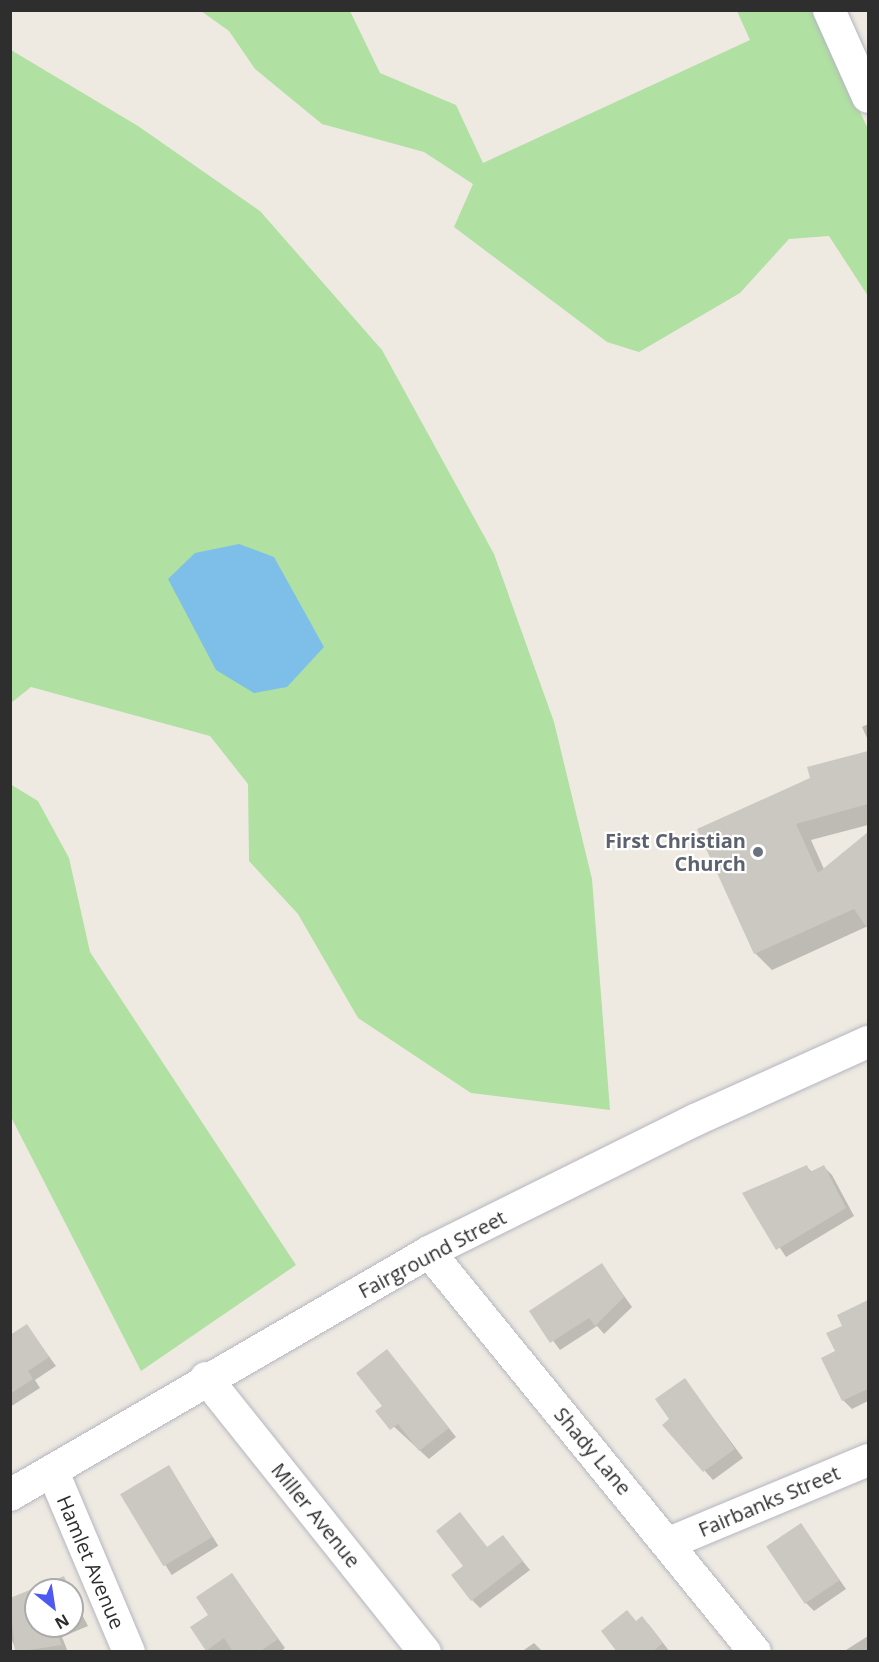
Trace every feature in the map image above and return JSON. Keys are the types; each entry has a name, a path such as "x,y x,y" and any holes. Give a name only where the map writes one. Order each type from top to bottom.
{"street":[{"path":"829,10 868,97"},
{"name":"Fairground Street","path":"10,1495 53,1472 206,1378 429,1252 695,1120 868,1042"},
{"name":"Shady Lane","path":"429,1252 669,1543 755,1652"},
{"name":"Miller Avenue","path":"206,1378 425,1652"},
{"name":"Fairbanks Street","path":"669,1543 868,1460"},
{"name":"Hamlet Avenue","path":"53,1472 129,1652"}],"green space":[{"path":"201,11 350,11 380,73 456,105 483,163 750,40 737,11 814,11 868,129 868,296 829,236 789,239 740,293 639,352 607,342 454,227 473,184 424,152 322,124 255,69 229,31"},
{"path":"11,50 138,126 260,211 382,350 494,554 554,722 592,879 610,1110 471,1093 358,1018 298,914 249,861 248,784 210,736 31,687 11,703"},
{"path":"10,784 38,801 69,858 90,952 296,1265 141,1371 11,1117"}],"water":[{"path":"239,544 274,557 324,647 287,687 254,693 216,670 168,579 195,553"}],"building":[{"name":"First Christian Church","path":"868,751 868,804 796,824 818,873 868,832 868,929 854,909 754,954 697,829 810,778 807,767"},
{"path":"807,1165 810,1172 824,1165 846,1208 776,1250 742,1193"},
{"path":"602,1263 624,1297 595,1326 589,1318 550,1343 529,1311"},
{"path":"868,1300 868,1389 842,1401 821,1358 835,1351 826,1333 842,1326 837,1315"},
{"path":"27,1324 49,1357 28,1371 33,1379 10,1394 10,1335"},
{"path":"387,1349 449,1428 419,1451 398,1424 390,1430 375,1411 382,1406 356,1373"},
{"path":"685,1378 735,1449 703,1472 662,1425 669,1419 655,1399"},
{"path":"169,1465 212,1537 163,1566 120,1494"},
{"path":"460,1512 487,1547 503,1535 523,1561 471,1601 451,1575 463,1566 436,1531"},
{"path":"801,1523 840,1580 805,1604 766,1546"},
{"path":"232,1573 278,1639 259,1652 233,1652 224,1638 206,1651 190,1627 208,1615 196,1597"},
{"path":"24,1592 24,1638 59,1638 62,1645 15,1652 10,1598"},
{"path":"627,1610 636,1621 642,1616 663,1643 652,1652 617,1652 601,1631"}],"place":[{"name":"First Christian Church","path":"758,852"}]}
